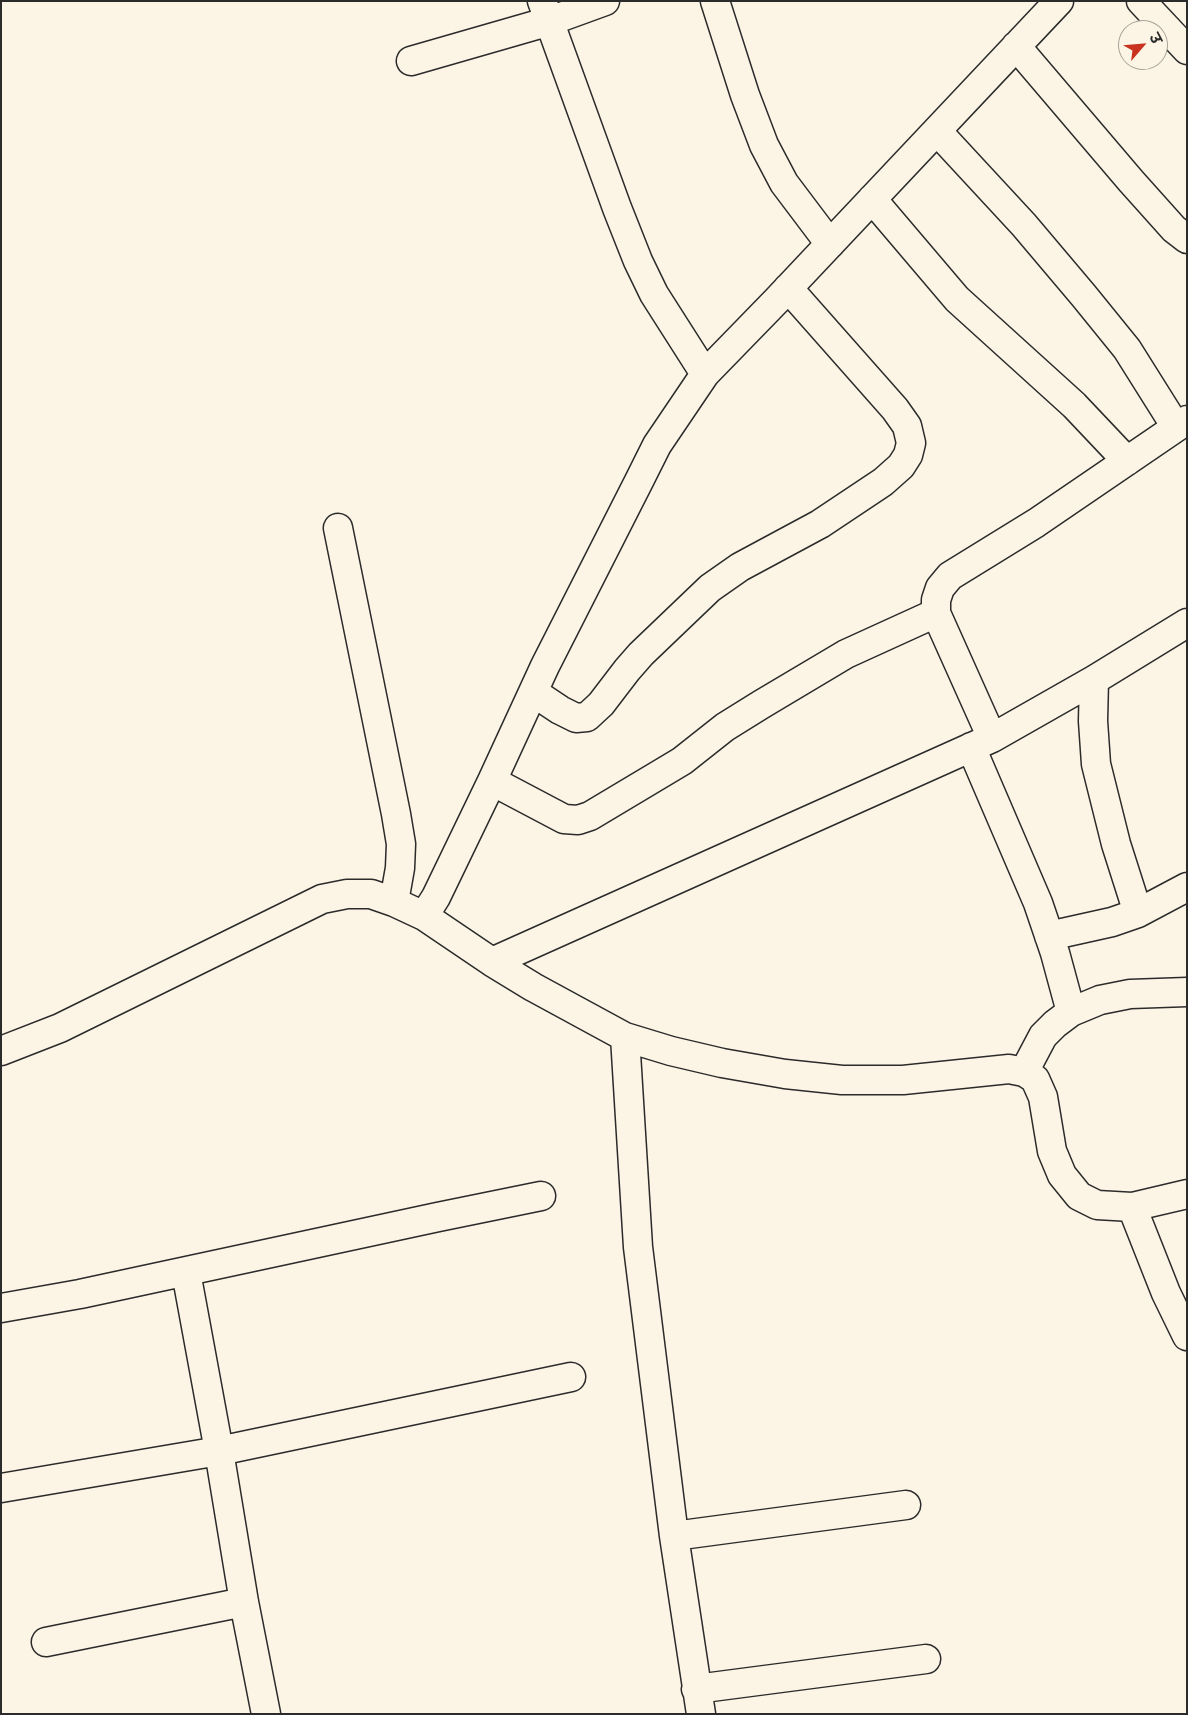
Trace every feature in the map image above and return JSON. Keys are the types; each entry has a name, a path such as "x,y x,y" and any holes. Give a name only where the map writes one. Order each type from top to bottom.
{"street":[{"path":"412,61 546,11 605,1"},
{"path":"715,1 745,95 764,145 784,183 830,244"},
{"path":"424,916 436,896 533,692 657,445 705,374 1059,1"},
{"path":"1141,1 1187,50"},
{"path":"546,11 638,261 654,294 705,374"},
{"path":"1016,46 1131,181 1174,229 1187,239"},
{"path":"937,130 1024,225 1084,296 1182,424 1036,523 950,576 940,588 936,600 936,613 982,743 1020,859 1049,936 1072,1012"},
{"path":"872,199 957,299 1074,405 1127,461"},
{"path":"533,692 576,718 587,717 602,704 641,654 710,588 740,567 820,524 883,482 901,466 908,455 910,443 907,426 896,409 788,288"},
{"path":"338,528 396,814 400,844 400,868 394,902"},
{"path":"492,781 564,820 578,820 590,816 682,761 725,727 820,669 846,654 936,613"},
{"path":"492,962 982,743 1094,680 1187,623"},
{"path":"1094,680 1092,721 1096,764 1116,844 1138,913"},
{"path":"1049,936 1112,922 1138,913 1187,886"},
{"path":"1,1051 69,1024 322,899 347,894 371,894 424,916 533,987 625,1037 671,1051 722,1063 785,1074 842,1080 902,1080 1009,1068 1024,1072 1034,1079 1043,1096 1052,1151 1062,1175 1080,1196 1097,1205 1132,1207 1187,1194"},
{"path":"1024,1072 1042,1036 1072,1012 1100,1000 1130,994 1187,992"},
{"path":"625,1037 638,1247 674,1536 699,1701 926,1659"},
{"path":"1,1308 80,1294 541,1196"},
{"path":"1132,1207 1166,1293 1187,1336"},
{"path":"186,1272 220,1451 244,1602 266,1714"},
{"path":"1,1488 220,1451 571,1377"},
{"path":"674,1536 906,1505"},
{"path":"46,1642 244,1602"}]}
